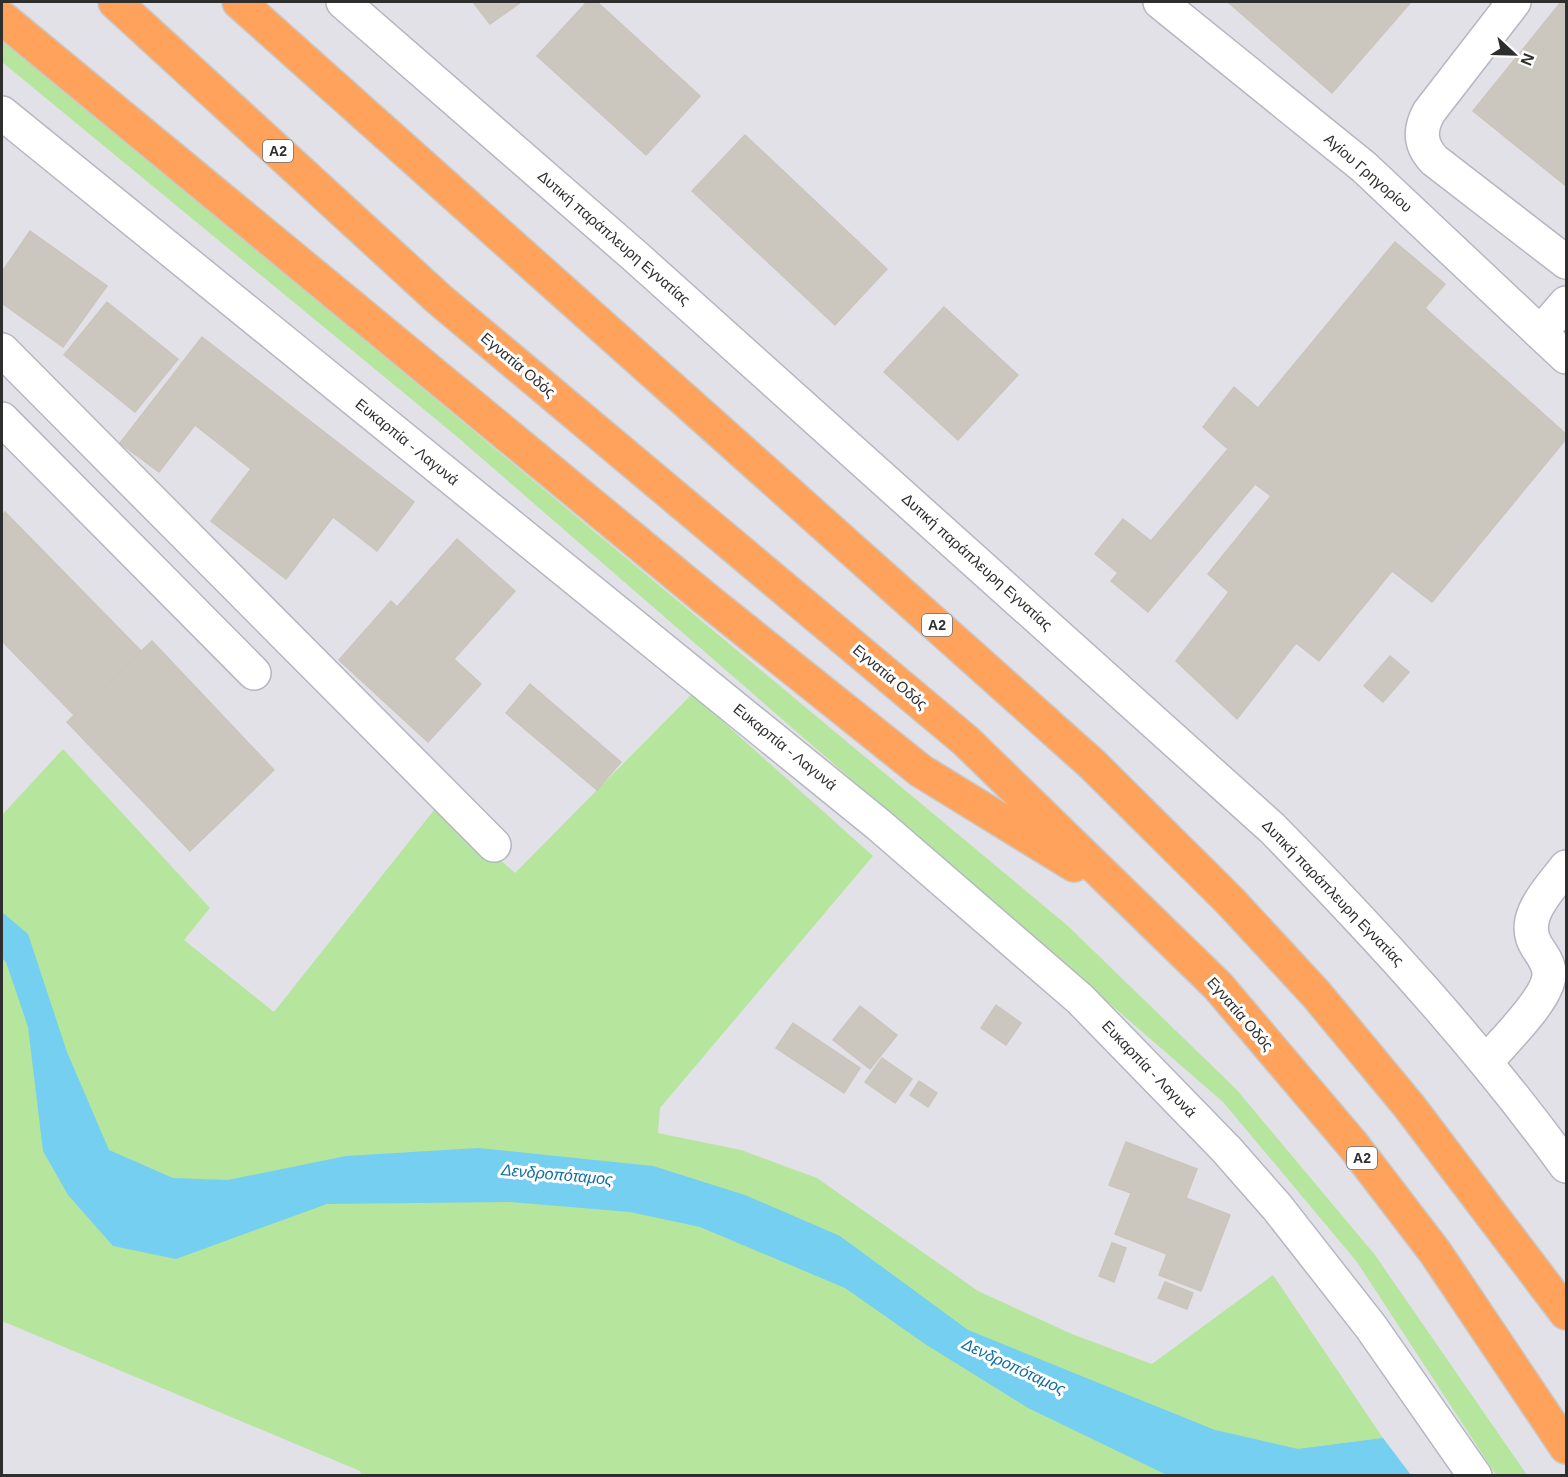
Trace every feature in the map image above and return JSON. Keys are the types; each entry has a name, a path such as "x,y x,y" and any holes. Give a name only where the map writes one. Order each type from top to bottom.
{"highway":[{"name":"Εγνατία Οδός","path":"115,2 440,300 966,741 1218,986 1353,1145 1435,1252 1566,1447"},
{"name":"Α2","path":"239,2 1092,764 1230,901 1316,994 1410,1106 1566,1313"},
{"path":"2,18 706,599 921,771 1124,896"}],"street":[{"name":"Δυτική παράπλευρη Εγνατίας","path":"343,2 698,312 1272,828 1360,919 1486,1062 1566,1166"},
{"name":"Αγίου Γρηγορίου","path":"1160,2 1364,167 1566,357"},
{"path":"1514,2 1428,112 1421,132 1423,143 1434,160 1566,262"},
{"name":"Ευκαρπία - Λαγυνά","path":"2,113 870,817 1080,999 1219,1141 1277,1207 1371,1327 1475,1476"},
{"path":"1541,333 1566,303"},
{"path":"2,350 494,845"},
{"path":"2,419 254,673"},
{"path":"1486,1062 1546,987 1548,966 1535,945 1530,924 1538,904 1566,867"}],"shaded area":[{"path":"2,2 1566,2 1566,1475 2,1476"}],"green space":[{"path":"2,38 1068,926 1236,1089 1375,1255 1527,1475 1496,1475 1357,1262 1223,1102 455,435 2,62"},
{"path":"692,694 873,856 660,1108 658,1133 741,1150 817,1178 978,1291 1072,1334 1152,1364 1273,1275 1408,1475 362,1475 360,1471 2,1321 2,815 63,749 210,908 184,940 274,1012 438,805 515,873"}],"water":[{"name":"Δενδροπόταμος","path":"2,912 28,934 67,1052 109,1150 173,1178 228,1180 346,1156 478,1148 653,1166 745,1195 840,1236 968,1330 1215,1430 1298,1449 1383,1438 1411,1475 1167,1475 1028,1408 925,1344 845,1288 700,1227 630,1212 510,1202 327,1204 176,1259 113,1246 68,1195 43,1151 28,1027 6,962 2,958"}],"building":[{"path":"473,2 521,2 490,24"},
{"path":"587,2 597,2 700,96 646,155 537,56"},
{"path":"1228,2 1411,2 1332,93"},
{"path":"1561,2 1566,2 1566,186 1473,111"},
{"path":"745,135 887,269 835,325 692,191"},
{"path":"30,231 107,286 63,347 2,303 2,272"},
{"path":"1395,242 1445,284 1425,308 1566,434 1566,439 1432,602 1392,571 1319,661 1296,643 1237,719 1176,661 1229,592 1208,574 1271,496 1255,484 1148,612 1111,581 1118,573 1095,554 1123,519 1151,541 1228,449 1203,427 1234,387 1258,408"},
{"path":"107,302 178,359 135,412 64,355"},
{"path":"944,307 1018,375 958,440 884,372"},
{"path":"202,337 414,502 377,551 333,517 286,579 211,521 251,469 195,425 159,472 120,443"},
{"path":"5,512 141,651 74,715 2,641 2,516"},
{"path":"457,539 515,591 454,659 481,684 428,742 339,660 391,601 397,607"},
{"path":"152,641 274,770 190,851 67,722"},
{"path":"1390,656 1409,672 1383,702 1364,686"},
{"path":"530,684 621,762 597,790 506,713"},
{"path":"996,1005 1021,1023 1006,1045 981,1028"},
{"path":"860,1006 897,1035 870,1069 833,1040"},
{"path":"793,1023 860,1068 844,1093 776,1048"},
{"path":"882,1058 912,1079 895,1103 865,1082"},
{"path":"919,1081 937,1093 928,1107 910,1095"},
{"path":"1126,1142 1197,1169 1186,1198 1230,1215 1201,1291 1159,1275 1167,1254 1115,1234 1131,1193 1109,1185"},
{"path":"1112,1243 1126,1248 1114,1282 1099,1276"},
{"path":"1165,1282 1193,1293 1187,1309 1158,1298"}]}
